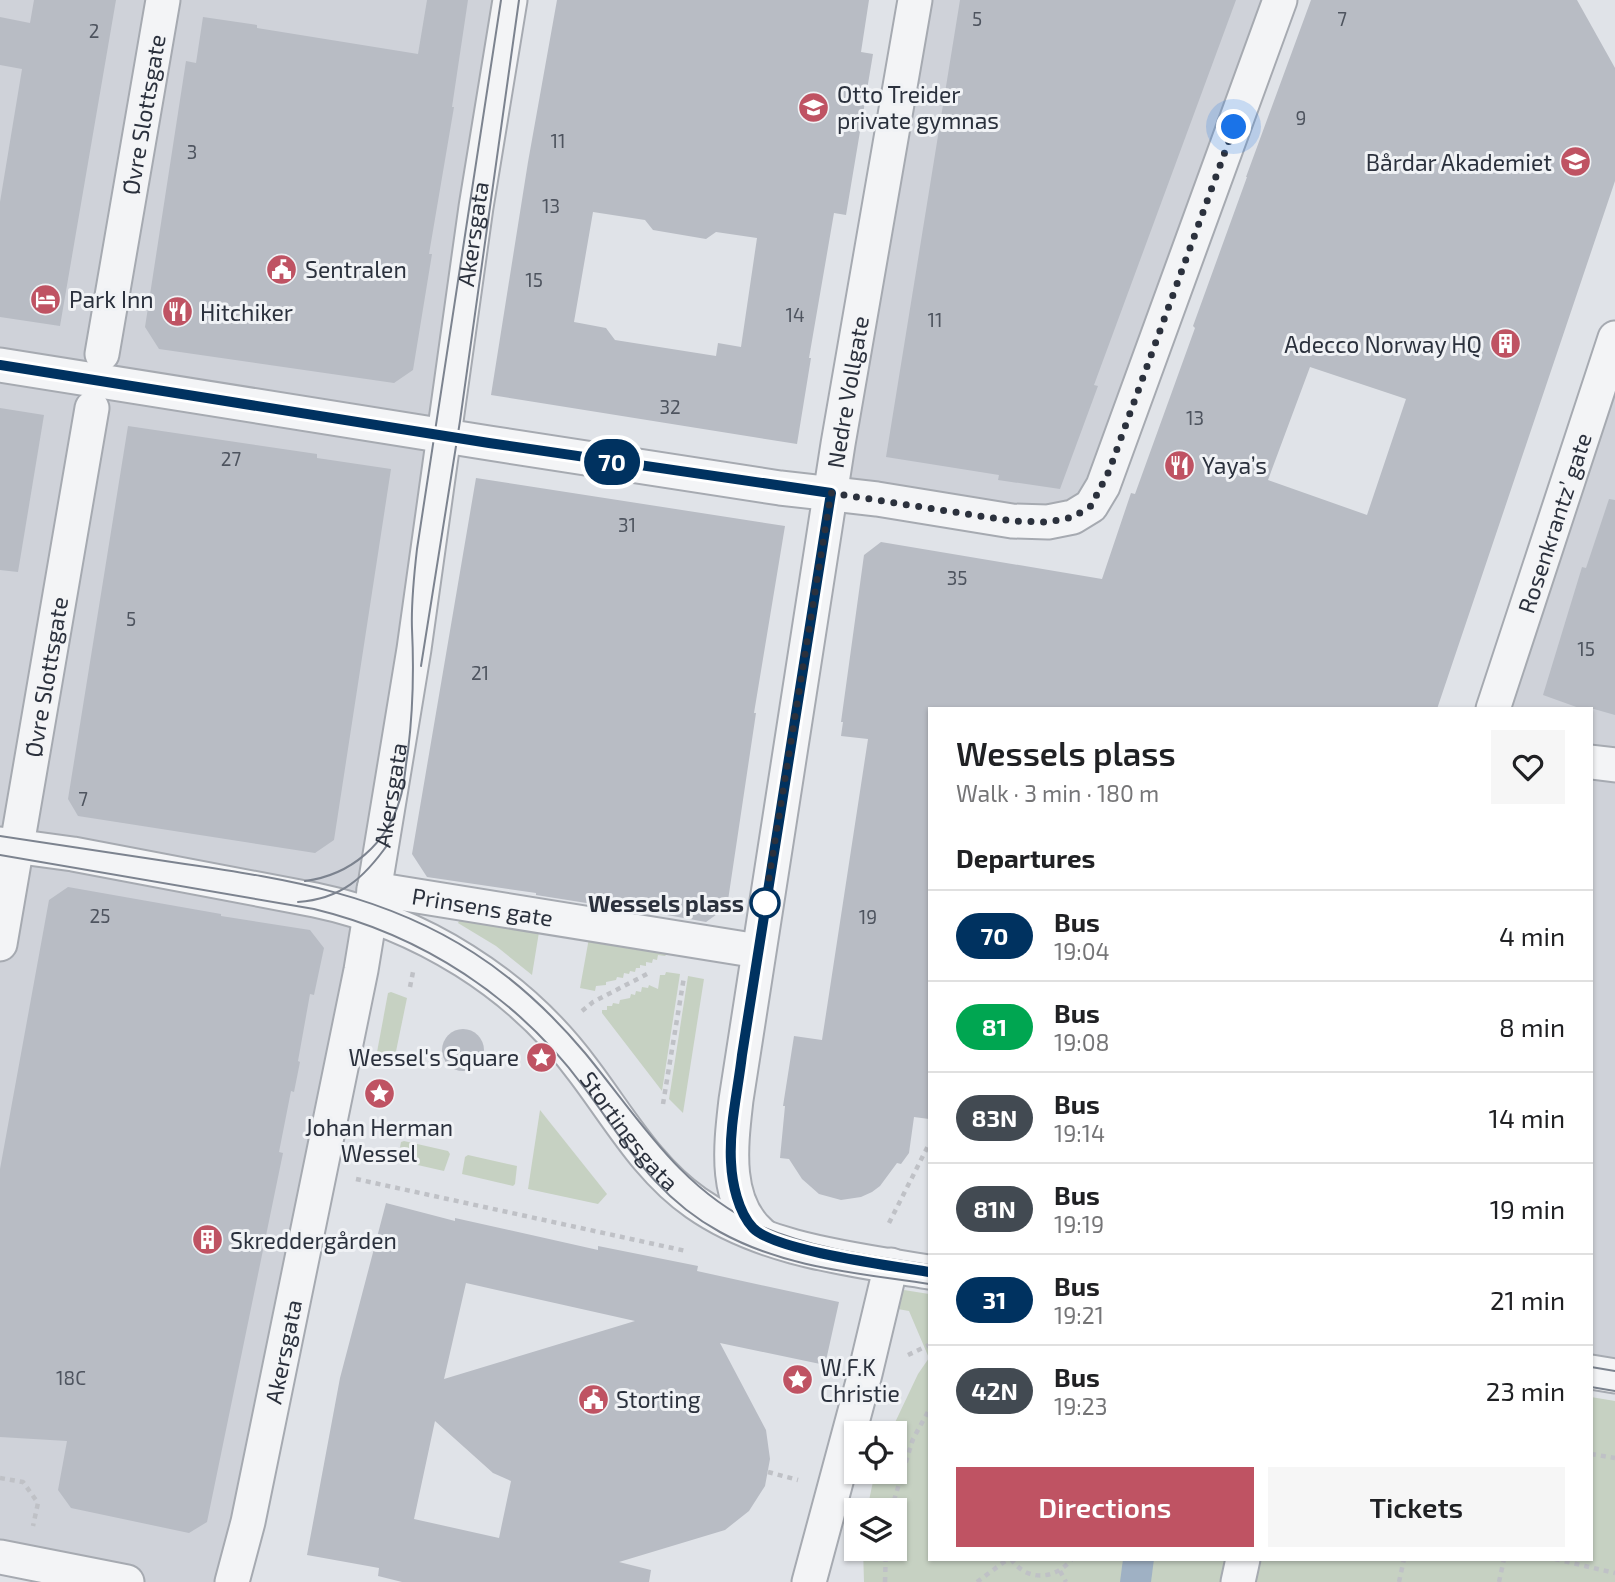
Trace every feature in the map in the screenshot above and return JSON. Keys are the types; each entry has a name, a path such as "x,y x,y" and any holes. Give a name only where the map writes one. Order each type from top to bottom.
{"street":[{"name":"Øvre Slottsgate","path":"102,354 163,0"},
{"name":"Akersgata","path":"232,1582 248,1522 321,1171 372,902 414,649 446,436 476,207 510,0"},
{"name":"Nedre Vollgate","path":"758,951 831,493 915,0"},
{"path":"0,365 767,486 831,493 1012,521 1048,522 1073,517 1091,506 1103,486 1280,0"},
{"name":"Rosenkrantz’ gate","path":"1494,707 1615,338"},
{"name":"Øvre Slottsgate","path":"0,944 8,845 92,408"},
{"path":"1593,762 1615,765"},
{"name":"Prinsens gate","path":"8,845 73,854 315,900 372,902 758,951"},
{"name":"Stortingsgata","path":"372,902 419,936 462,959 502,987 553,1034 582,1067 633,1139 663,1174 694,1202 731,1224 796,1247 928,1272"},
{"path":"758,951 736,1100 731,1162 742,1210 752,1227 761,1234"},
{"path":"809,1582 865,1374 891,1265"},
{"path":"1593,1372 1615,1376"},
{"path":"13,1559 127,1582"},
{"path":"1238,1582 1243,1561"}],"path":[{"path":"579,1013 593,1002 657,969"},
{"path":"663,1104 684,976"},
{"path":"889,1223 928,1146"},
{"path":"321,1171 686,1251"},
{"path":"895,1498 913,1438 928,1412"},
{"path":"1593,1454 1615,1458"},
{"path":"0,1478 23,1482 38,1503 13,1559"},
{"path":"885,1582 886,1561"},
{"path":"977,1582 1006,1561"},
{"path":"1011,1561 1027,1574 1048,1576 1060,1571 1070,1561"},
{"path":"1399,1582 1404,1561"},
{"path":"1499,1582 1504,1561"},
{"path":"1564,1561 1615,1573"},
{"path":"1060,1571 1066,1582"}],"shaded area":[{"path":"0,0 510,0 446,436 232,1582 127,1582 0,1557"},
{"path":"915,0 1280,0 1073,517 831,493"},
{"path":"1615,338 1615,1376 1593,1372 1593,707 1494,707"}],"green space":[{"path":"460,919 539,932 532,975 496,946 458,923"},
{"path":"589,938 667,954 658,955 657,960 646,962 646,966 640,965 635,972 624,973 623,978 617,977 616,980 606,982 606,985 596,986 595,991 580,988"},
{"path":"666,972 680,974 662,1091 602,1010 607,1010 607,1006 612,1006 613,1003 619,1004 620,1000 630,998 636,991 641,992 642,987 648,988 649,985 658,989 660,975 665,975"},
{"path":"688,976 704,979 683,1113 669,1099"},
{"path":"388,993 407,998 393,1066 390,1069 375,1063"},
{"path":"540,1110 607,1194 598,1204 528,1189"},
{"path":"401,1142 448,1151 450,1154 444,1171 400,1161 398,1158"},
{"path":"468,1155 517,1166 515,1184 513,1186 462,1174 465,1157"},
{"path":"885,1287 928,1294 928,1356 909,1311 881,1306"},
{"path":"928,1359 928,1561 1593,1561 1593,1397 1615,1401 1615,1582 864,1582 863,1561 907,1561 907,1498 870,1498 872,1484 907,1484 907,1421 896,1421"}],"water":[{"path":"1123,1561 1154,1561 1151,1582 1120,1582"}],"building":[{"path":"34,0 116,0 60,326 0,317 0,202 22,69 0,65 0,17 30,23"},
{"path":"427,0 468,0 413,370 394,383 159,349 145,327 186,61 196,63 203,17 418,54"},
{"path":"557,0 869,0 861,52 873,54 846,215 834,213 797,444 491,395","holes":["593,212 645,220 653,230 706,239 716,232 757,238 741,347 718,343 716,356 615,340 606,328 574,322"]},
{"path":"960,0 1236,0 1094,385 1098,386 1060,489 998,480 999,475 886,457"},
{"path":"1311,0 1577,0 1615,68 1615,181 1438,707 928,707 928,1119 914,1117 909,1153 872,1192 841,1200 819,1194 802,1179 789,1159 780,1158 783,1106 794,1036 822,1040 868,739 841,736 864,555 881,542 1102,579 1131,493 1135,494 1195,328 1193,326","holes":["1310,367 1406,399 1367,515 1268,480"]},
{"path":"0,408 44,415 18,572 0,570"},
{"path":"128,426 317,454 317,458 391,469 334,840 315,853 78,816 68,799"},
{"path":"476,478 785,526 754,713 727,907 706,922 427,877 412,854"},
{"path":"1609,499 1615,500 1615,715 1593,707 1576,707 1543,695 1582,567 1586,568"},
{"path":"68,887 310,930 324,948 314,995 310,994 298,1061 300,1062 294,1092 291,1091 279,1152 283,1153 207,1522 189,1533 71,1508 58,1490 67,1441 0,1437 0,1169 49,900"},
{"path":"463,1029 478,1035 484,1050 478,1065 463,1071 448,1065 442,1050 448,1035"},
{"name":"Storting","path":"386,1203 455,1221 455,1218 598,1250 598,1246 698,1266 697,1271 839,1302 825,1365 720,1343 766,1430 770,1459 765,1486 749,1511 725,1530 619,1562 651,1570 649,1582 402,1582 378,1576 379,1568 307,1555 340,1378","holes":["466,1283 635,1321 444,1379","435,1421 493,1473 511,1481 499,1538 414,1519"]}],"tram line":[{"path":"305,881 337,872 365,855 386,830 402,793 412,705 412,609 417,549 501,0"},
{"path":"421,666 460,421 519,0"},
{"path":"0,836 298,883 371,903 406,917 474,953 533,999 585,1053 662,1150 683,1172 730,1210 758,1225 800,1240 842,1251 928,1265"},
{"path":"298,902 327,896 350,885 370,867 388,844"},
{"path":"0,855 314,909 354,920 392,935 464,974 528,1024 583,1086 643,1167 659,1185 697,1218 720,1232 770,1254 848,1272 928,1284"},
{"path":"1593,1367 1615,1371"},
{"path":"1593,1387 1615,1391"}],"bus line":[{"name":"70","path":"0,365 780,488 831,493 742,1055 731,1162 742,1210 752,1227 761,1234 796,1247 928,1272"}],"place":[{"name":"Otto Treider private gymnas","path":"814,107"},
{"name":"Bårdar Akademiet","path":"1575,162"},
{"name":"Sentralen","path":"282,269"},
{"name":"Park Inn","path":"46,299"},
{"name":"Hitchiker","path":"177,312"},
{"name":"Adecco Norway HQ","path":"1505,344"},
{"name":"Yaya’s","path":"1179,465"},
{"name":"Wessels plass","path":"765,903"},
{"name":"Wessel's Square","path":"542,1057"},
{"name":"Johan Herman Wessel","path":"379,1093"},
{"name":"Skreddergården","path":"207,1240"},
{"name":"W.F.K Christie","path":"797,1380"},
{"name":"Storting","path":"593,1399"}],"route":[{"path":"765,903 831,493 1012,521 1048,522 1073,517 1091,506 1109,471 1234,127"}]}
